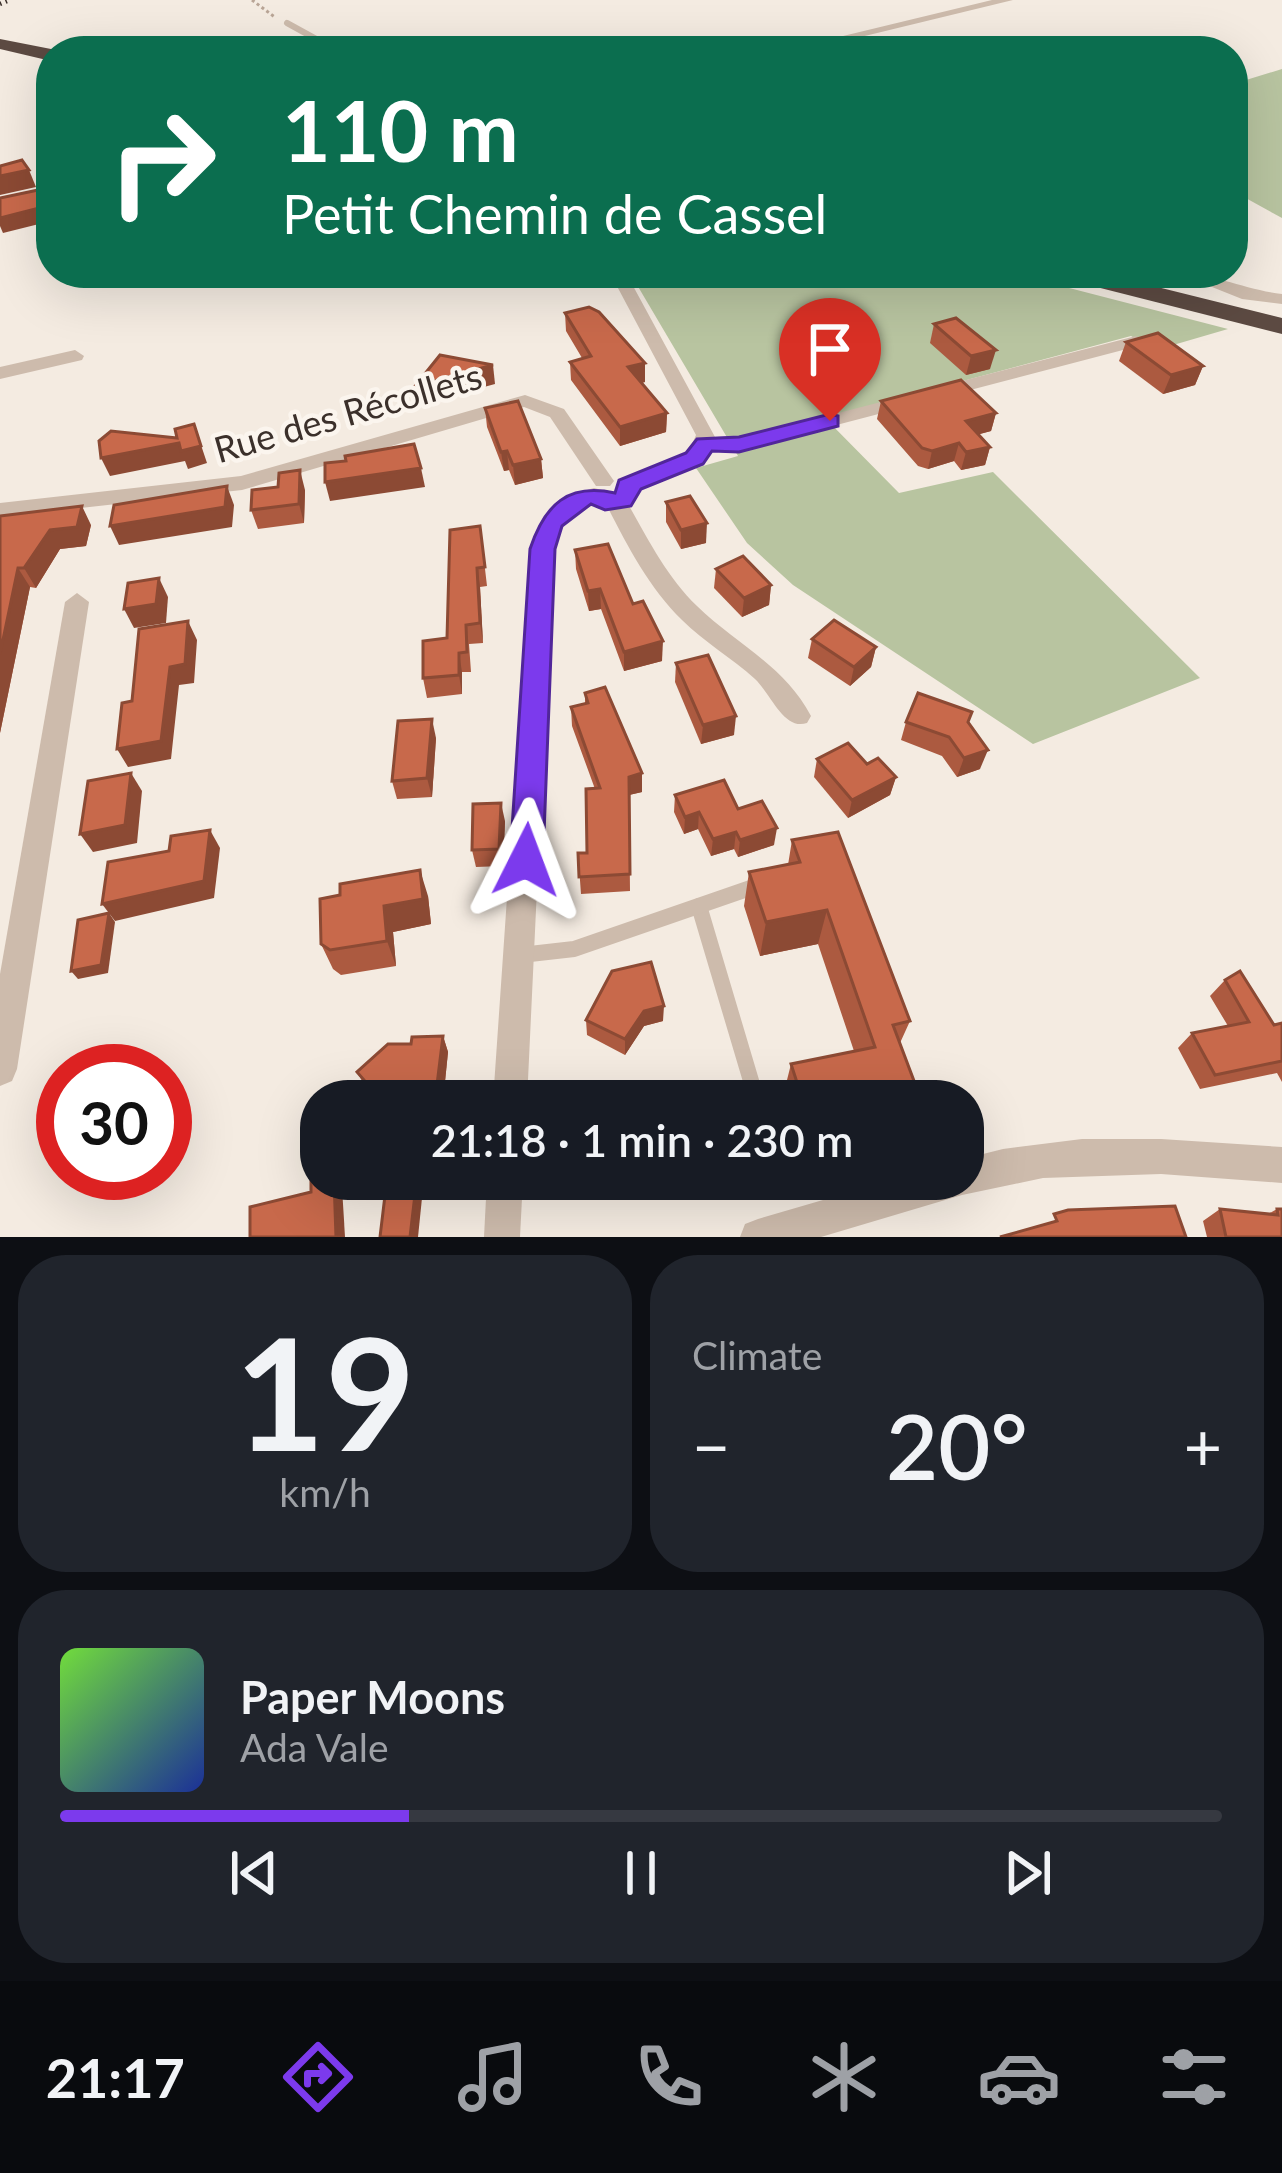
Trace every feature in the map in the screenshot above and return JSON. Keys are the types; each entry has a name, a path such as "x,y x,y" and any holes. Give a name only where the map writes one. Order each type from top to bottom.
{"highway":[{"path":"0,44 36,52"},
{"path":"1130,288 1282,326"}],"street":[{"path":"867,36 1007,0"},
{"path":"511,1080 544,540 563,508 694,458 705,444 704,428 626,288"},
{"path":"1228,288 1282,298"},
{"path":"705,444 749,442 1136,341"},
{"path":"0,373 75,356"},
{"name":"Rue des Récollets","path":"0,510 242,483 525,400 557,412 674,598 713,634 773,676 798,716"},
{"path":"0,1069 77,602"},
{"path":"984,1172 1041,1159 1107,1154 1282,1165"},
{"path":"502,1237 504,1200"},
{"path":"758,1237 885,1200"}],"lane":[{"path":"287,23 311,36"},
{"path":"519,956 574,949 772,881"},
{"path":"699,906 751,1080"}],"path":[{"path":"252,0 287,23"}],"green space":[{"path":"1282,69 1282,218 1248,199 1248,79"},
{"path":"639,288 1069,288 1228,329 1156,350 1131,336 825,418 899,493 993,472 1200,678 1033,744 793,585 747,543 696,468 738,456"}],"building":[{"path":"22,160 29,170 0,176 0,166"},
{"path":"36,190 36,209 0,218 0,198"},
{"path":"589,307 645,363 628,367 667,413 620,427 570,362 591,356 565,313"},
{"path":"956,318 996,350 971,356 934,324"},
{"path":"1158,333 1203,366 1171,375 1126,342"},
{"path":"440,355 493,365 415,386"},
{"path":"961,380 996,413 966,421 990,447 966,452 959,443 932,451 922,448 881,401"},
{"path":"518,401 541,459 513,465 507,451 501,452 485,408"},
{"path":"194,424 201,446 181,451 179,443 101,458 99,441 111,431 177,438 175,429"},
{"path":"414,444 421,468 325,482 325,463"},
{"path":"300,470 299,504 251,510 252,490 278,487 279,473"},
{"path":"227,486 225,507 110,526 114,505"},
{"path":"690,496 707,523 681,530 666,502"},
{"path":"82,506 77,527 50,530 24,568 18,568 0,654 0,516"},
{"path":"480,526 485,567 477,568 480,623 466,625 467,652 459,653 459,675 423,678 423,641 447,638 450,530"},
{"path":"608,544 633,604 643,601 663,641 624,652 600,589 588,591 575,550"},
{"path":"743,556 771,585 744,598 716,569"},
{"path":"159,578 156,604 124,609 128,583"},
{"path":"834,620 876,647 854,667 812,639"},
{"path":"188,621 185,664 170,667 161,741 117,749 122,703 132,701 139,629"},
{"path":"708,655 736,716 703,725 676,663"},
{"path":"605,687 642,773 629,777 630,874 579,877 578,853 587,853 586,789 600,788 571,707 588,703 585,693"},
{"path":"918,693 972,712 968,722 988,750 964,758 949,737 906,722"},
{"path":"432,719 427,778 392,781 398,721"},
{"path":"848,743 867,764 878,758 896,777 852,800 817,759"},
{"path":"131,773 125,825 80,834 88,781"},
{"path":"724,780 738,809 762,801 777,828 740,840 736,832 713,839 699,812 685,817 675,795"},
{"path":"501,803 499,849 472,850 473,804"},
{"path":"210,830 204,881 102,904 108,862 169,851 171,836"},
{"path":"838,832 910,1021 893,1025 914,1080 796,1080 791,1064 875,1047 827,910 766,922 749,872 800,862 792,840"},
{"path":"420,870 423,899 384,906 387,941 330,950 321,944 320,899 340,895 340,884"},
{"path":"109,913 101,965 71,971 78,920"},
{"path":"651,962 664,1006 644,1011 625,1039 586,1020 612,971"},
{"path":"1240,971 1274,1025 1282,1023 1282,1061 1215,1075 1192,1033 1249,1022 1225,980"},
{"path":"443,1036 438,1080 364,1080 357,1072 388,1044 411,1044 412,1037"},
{"path":"300,1195 300,1200 335,1200 336,1237 250,1237 250,1207"},
{"path":"384,1200 414,1200 410,1237 380,1237"},
{"path":"1175,1206 1186,1237 1000,1237 1057,1221 1054,1214 1068,1210"},
{"path":"1220,1209 1278,1215 1277,1209 1282,1209 1282,1237 1226,1237"}],"railway":[{"path":"0,4 10,0"}],"route":[{"path":"526,860 542,549 551,523 563,508 578,500 594,495 605,502 622,500 629,492 627,485 694,458 705,444 739,444 830,421"}]}
